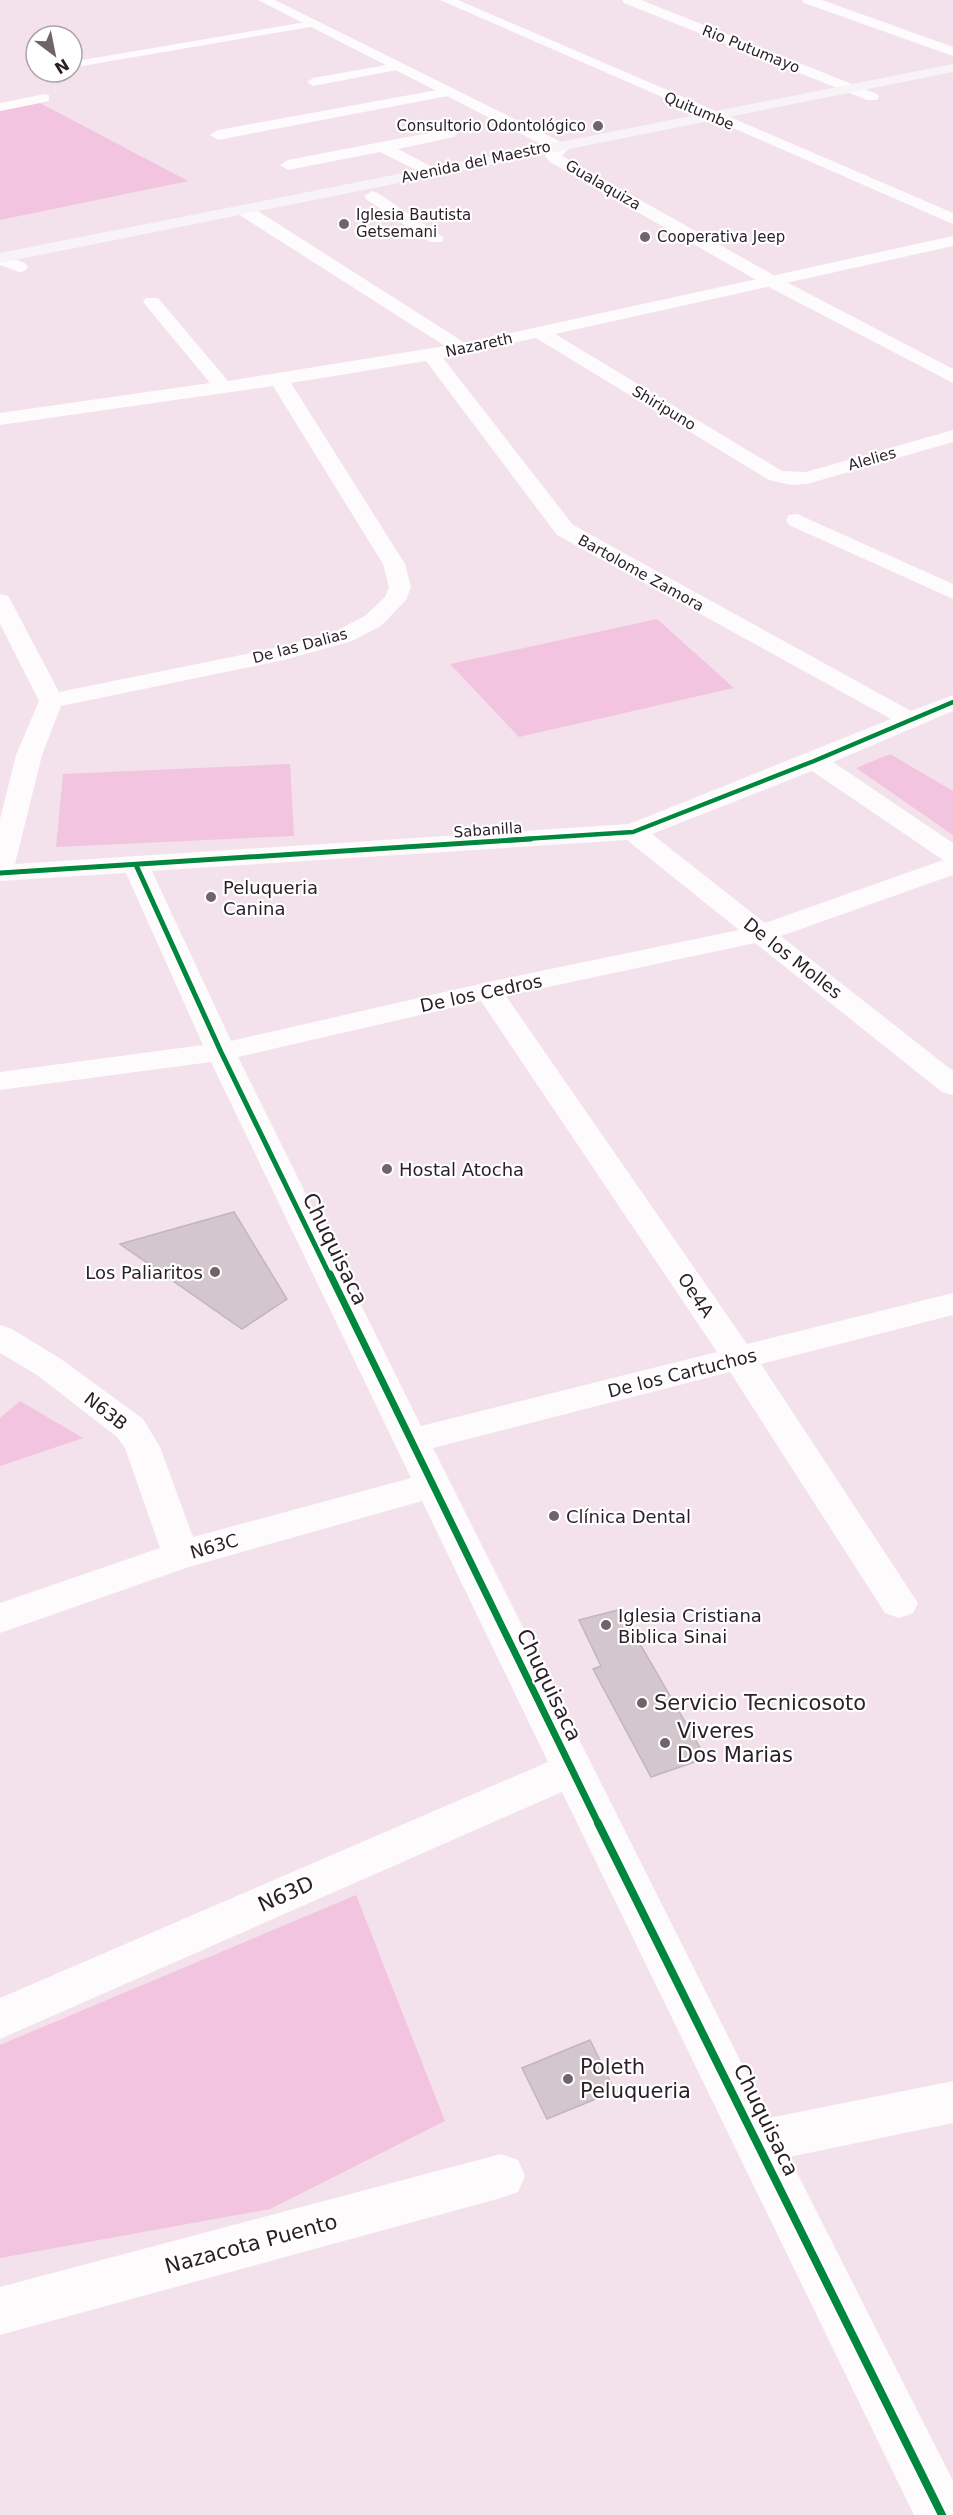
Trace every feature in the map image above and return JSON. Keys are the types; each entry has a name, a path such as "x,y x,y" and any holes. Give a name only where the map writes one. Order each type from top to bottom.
{"main road":[{"name":"Avenida del Maestro","path":"0,258 251,214 372,196 710,115 953,68"},
{"name":"Avenida del Maestro","path":"0,271 430,171 731,124 953,81"}],"street":[{"name":"Gualaquiza","path":"265,0 448,92 556,152 771,281 953,377"},
{"name":"Quitumbe","path":"447,0 953,219"},
{"name":"Rio Putumayo","path":"629,0 872,97"},
{"path":"809,0 953,52"},
{"path":"218,135 448,92"},
{"path":"288,165 449,134"},
{"path":"382,147 430,171"},
{"path":"372,196 436,238"},
{"path":"251,214 462,349"},
{"name":"Nazareth","path":"0,419 279,379 462,349 953,240"},
{"path":"0,258 19,267"},
{"path":"152,302 223,387"},
{"name":"Shiripuno","path":"538,332 776,476 791,479"},
{"name":"Bartolome Zamora","path":"431,354 565,530 912,721"},
{"name":"De las Dalias","path":"51,701 284,653 329,641 373,621 395,600 400,586 394,564 279,379"},
{"name":"Alelies","path":"791,479 807,478 953,436"},
{"path":"797,520 953,592"},
{"path":"0,602 51,701 29,756 0,873"},
{"name":"Sabanilla","path":"0,873 633,832 814,761 953,702"},
{"path":"0,757 29,756"},
{"path":"814,761 953,855"},
{"name":"De los Molles","path":"633,832 953,1086"},
{"name":"Chuquisaca","path":"136,865 221,1052 432,1485 942,2515"},
{"name":"De los Cedros","path":"0,1081 221,1052 488,991 762,933 953,866"},
{"name":"Oe4A","path":"488,991 739,1358 899,1603"},
{"name":"De los Cartuchos","path":"411,1441 953,1304"},
{"name":"N63B","path":"0,1337 49,1368 130,1428 142,1447 181,1555"},
{"name":"N63C","path":"0,1618 181,1555 432,1485"},
{"name":"N63D","path":"0,2019 572,1770"},
{"path":"758,2142 953,2103"},
{"name":"Nazacota Puento","path":"0,2312 501,2176"}],"lane":[{"path":"84,63 312,24"},
{"path":"313,82 398,67"},
{"path":"0,106 45,98"}],"shaded area":[{"path":"40,103 188,181 0,220 0,111"},
{"path":"657,619 734,688 519,737 450,664"},
{"path":"890,754 953,791 953,835 856,768"},
{"path":"290,764 294,836 56,847 63,774"},
{"path":"20,1401 83,1438 0,1466 0,1418"},
{"path":"356,1895 445,2121 270,2209 0,2258 0,2045"}],"building":[{"name":"Los Paliaritos","path":"234,1212 287,1299 242,1329 120,1244"},
{"path":"622,1609 706,1758 651,1777 593,1669 601,1666 579,1620"},
{"name":"Poleth Peluqueria","path":"590,2040 615,2091 547,2119 522,2068"}],"cycle path":[{"path":"0,873 633,832 814,761 953,702"},
{"path":"136,865 221,1052 572,1770 942,2515"}],"place":[{"name":"Consultorio Odontológico","path":"598,126"},
{"name":"Iglesia Bautista Getsemani","path":"344,224"},
{"name":"Cooperativa Jeep","path":"645,237"},
{"name":"Peluqueria Canina","path":"211,897"},
{"name":"Hostal Atocha","path":"387,1169"},
{"name":"Los Paliaritos","path":"215,1272"},
{"name":"Clínica Dental","path":"554,1516"},
{"name":"Iglesia Cristiana Biblica Sinai","path":"606,1625"},
{"name":"Servicio Tecnicosoto","path":"642,1703"},
{"name":"Viveres Dos Marias","path":"665,1743"},
{"name":"Poleth Peluqueria","path":"568,2079"}]}
